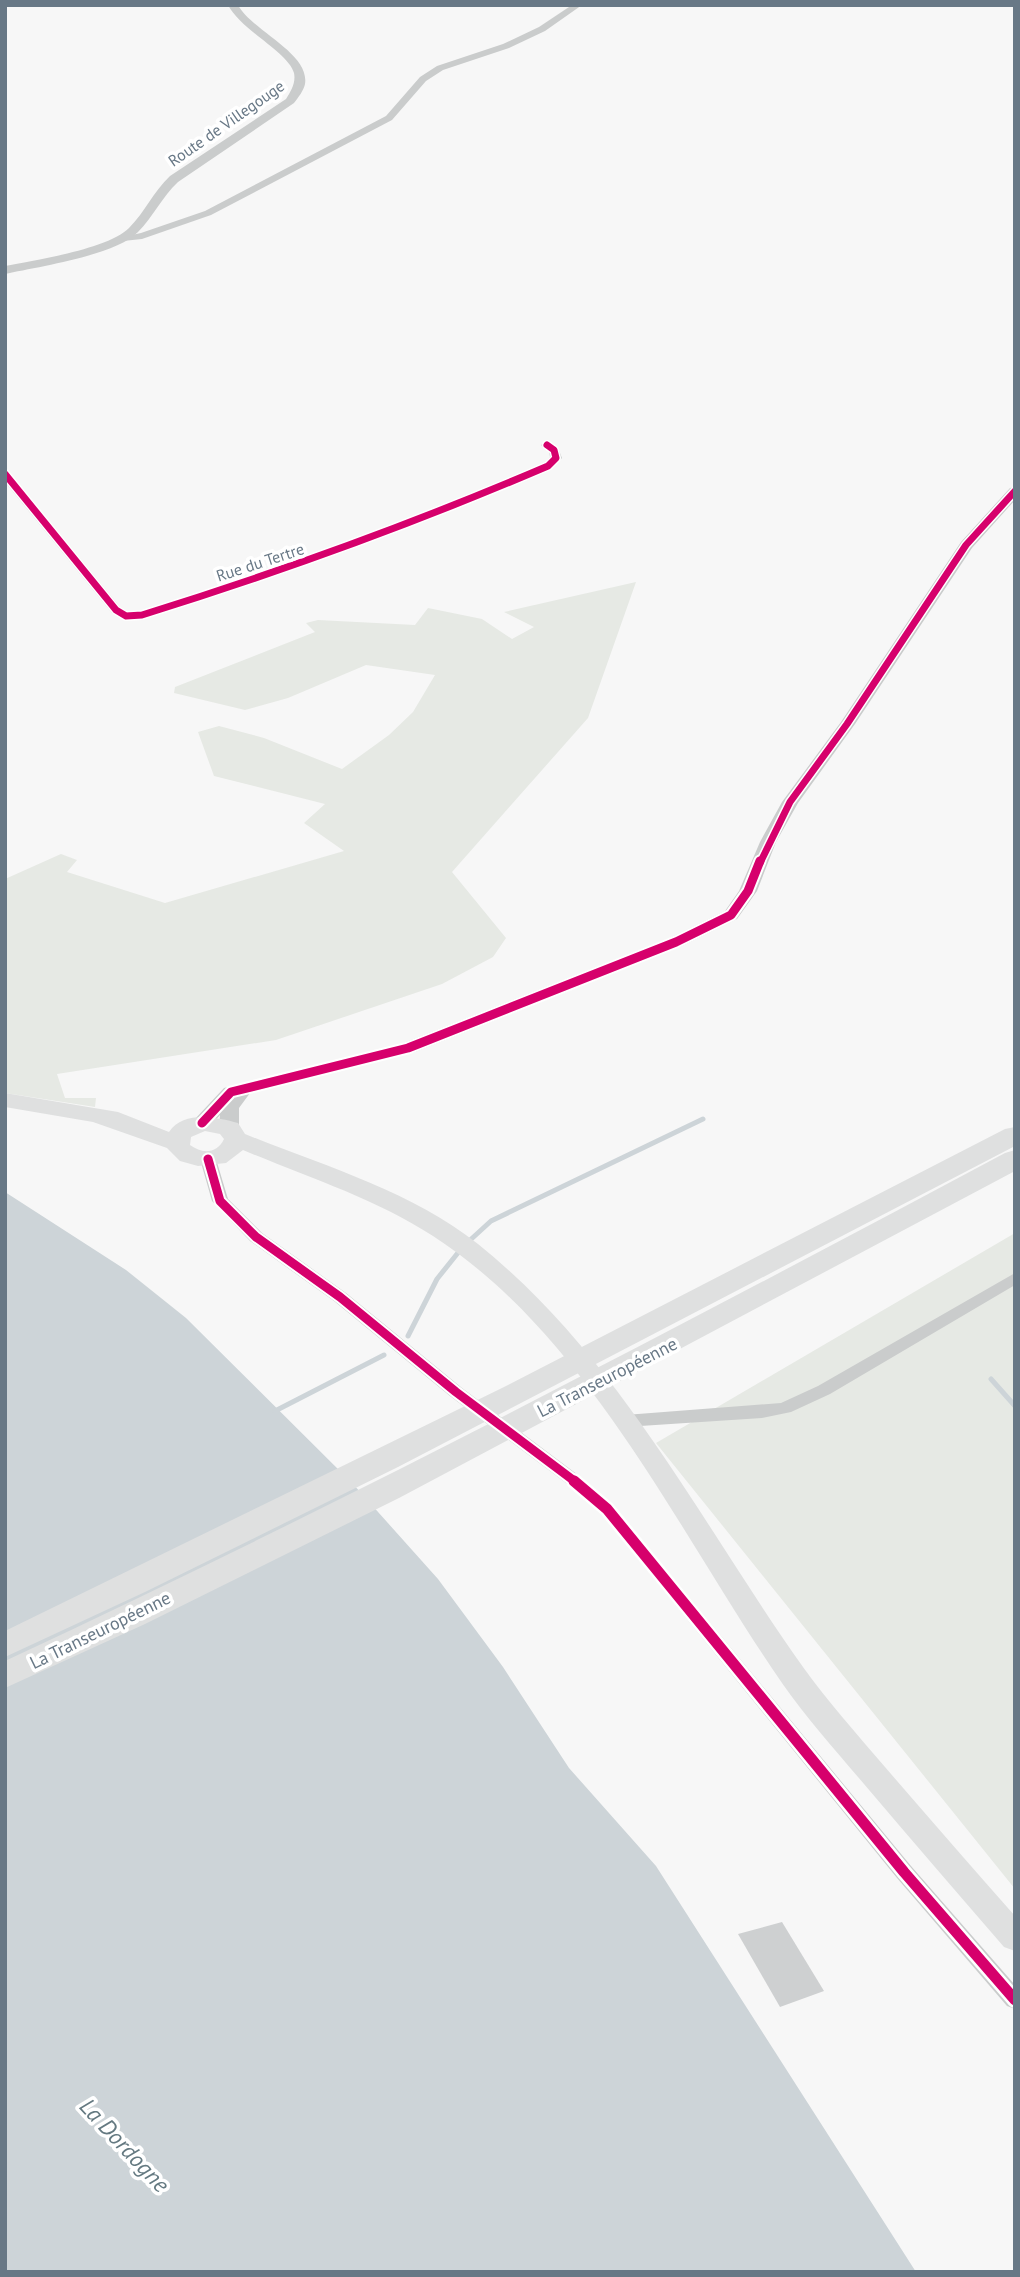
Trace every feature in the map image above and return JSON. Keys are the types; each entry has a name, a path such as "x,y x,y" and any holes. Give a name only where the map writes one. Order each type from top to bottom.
{"highway":[{"name":"La Transeuropéenne","path":"5,1676 374,1496 1015,1135"},
{"name":"La Transeuropéenne","path":"5,1644 353,1477 659,1336 1015,1159"}],"main road":[{"path":"5,1100 188,1131 223,1145 335,1177 407,1211 465,1247 495,1270 536,1307 625,1421 794,1677 841,1736 1015,1938"},
{"path":"188,1131 178,1149 190,1157 223,1145"}],"street":[{"name":"Route de Villegouge","path":"5,270 79,254 123,238 134,230 159,193 174,179 290,101 300,87 301,79 296,66 281,50 236,14 233,5"},
{"path":"123,238 152,233 208,213 389,118 423,79 440,68 506,46 542,29 578,5"},
{"name":"Rue du Tertre","path":"5,474 116,610 126,616 142,615 371,539 454,507 548,466 556,458 554,450 547,445"},
{"path":"188,1131 224,1097 244,1089 340,1068 408,1048 676,942 731,915 748,891 768,842 790,802 847,724 966,545 1015,491"},
{"path":"244,1089 230,1108 223,1145 220,1200 256,1237 340,1297 456,1392 572,1479 607,1509 895,1862 1015,2000"},
{"path":"625,1421 762,1412 785,1408 865,1368 1015,1278"}],"shaded area":[{"path":"636,582 588,718 452,872 506,938 493,957 442,984 276,1040 57,1074 65,1098 96,1098 95,1107 5,1093 5,879 61,854 77,860 67,872 165,903 344,851 304,823 325,804 214,776 198,732 219,726 264,738 342,769 389,735 413,712 435,675 366,665 288,698 245,710 174,693 175,687 315,632 306,623 318,620 415,625 428,608 482,619 512,639 534,627 504,612"},
{"path":"1015,1233 1015,1889 656,1443"}],"water":[{"name":"La Dordogne","path":"5,1192 126,1270 186,1318 353,1484 438,1579 503,1667 569,1768 656,1866 916,2272 5,2272"}],"building":[{"path":"782,1922 824,1991 780,2007 738,1934"}],"waterway":[{"path":"468,1242 491,1221 703,1119"},
{"path":"408,1336 437,1279 461,1249"},
{"path":"275,1411 384,1355"},
{"path":"991,1379 1015,1406"}],"cycle path":[{"path":"5,474 116,610 126,616 142,615 245,582 448,508 548,466 556,458 554,450 547,445"},
{"path":"202,1123 231,1092 408,1048 676,942 731,915 748,891 768,842 790,802 847,724 966,545 1015,491"},
{"path":"208,1159 220,1201 256,1237 340,1297 456,1392 572,1479 607,1509 904,1872 1015,2000"}]}
